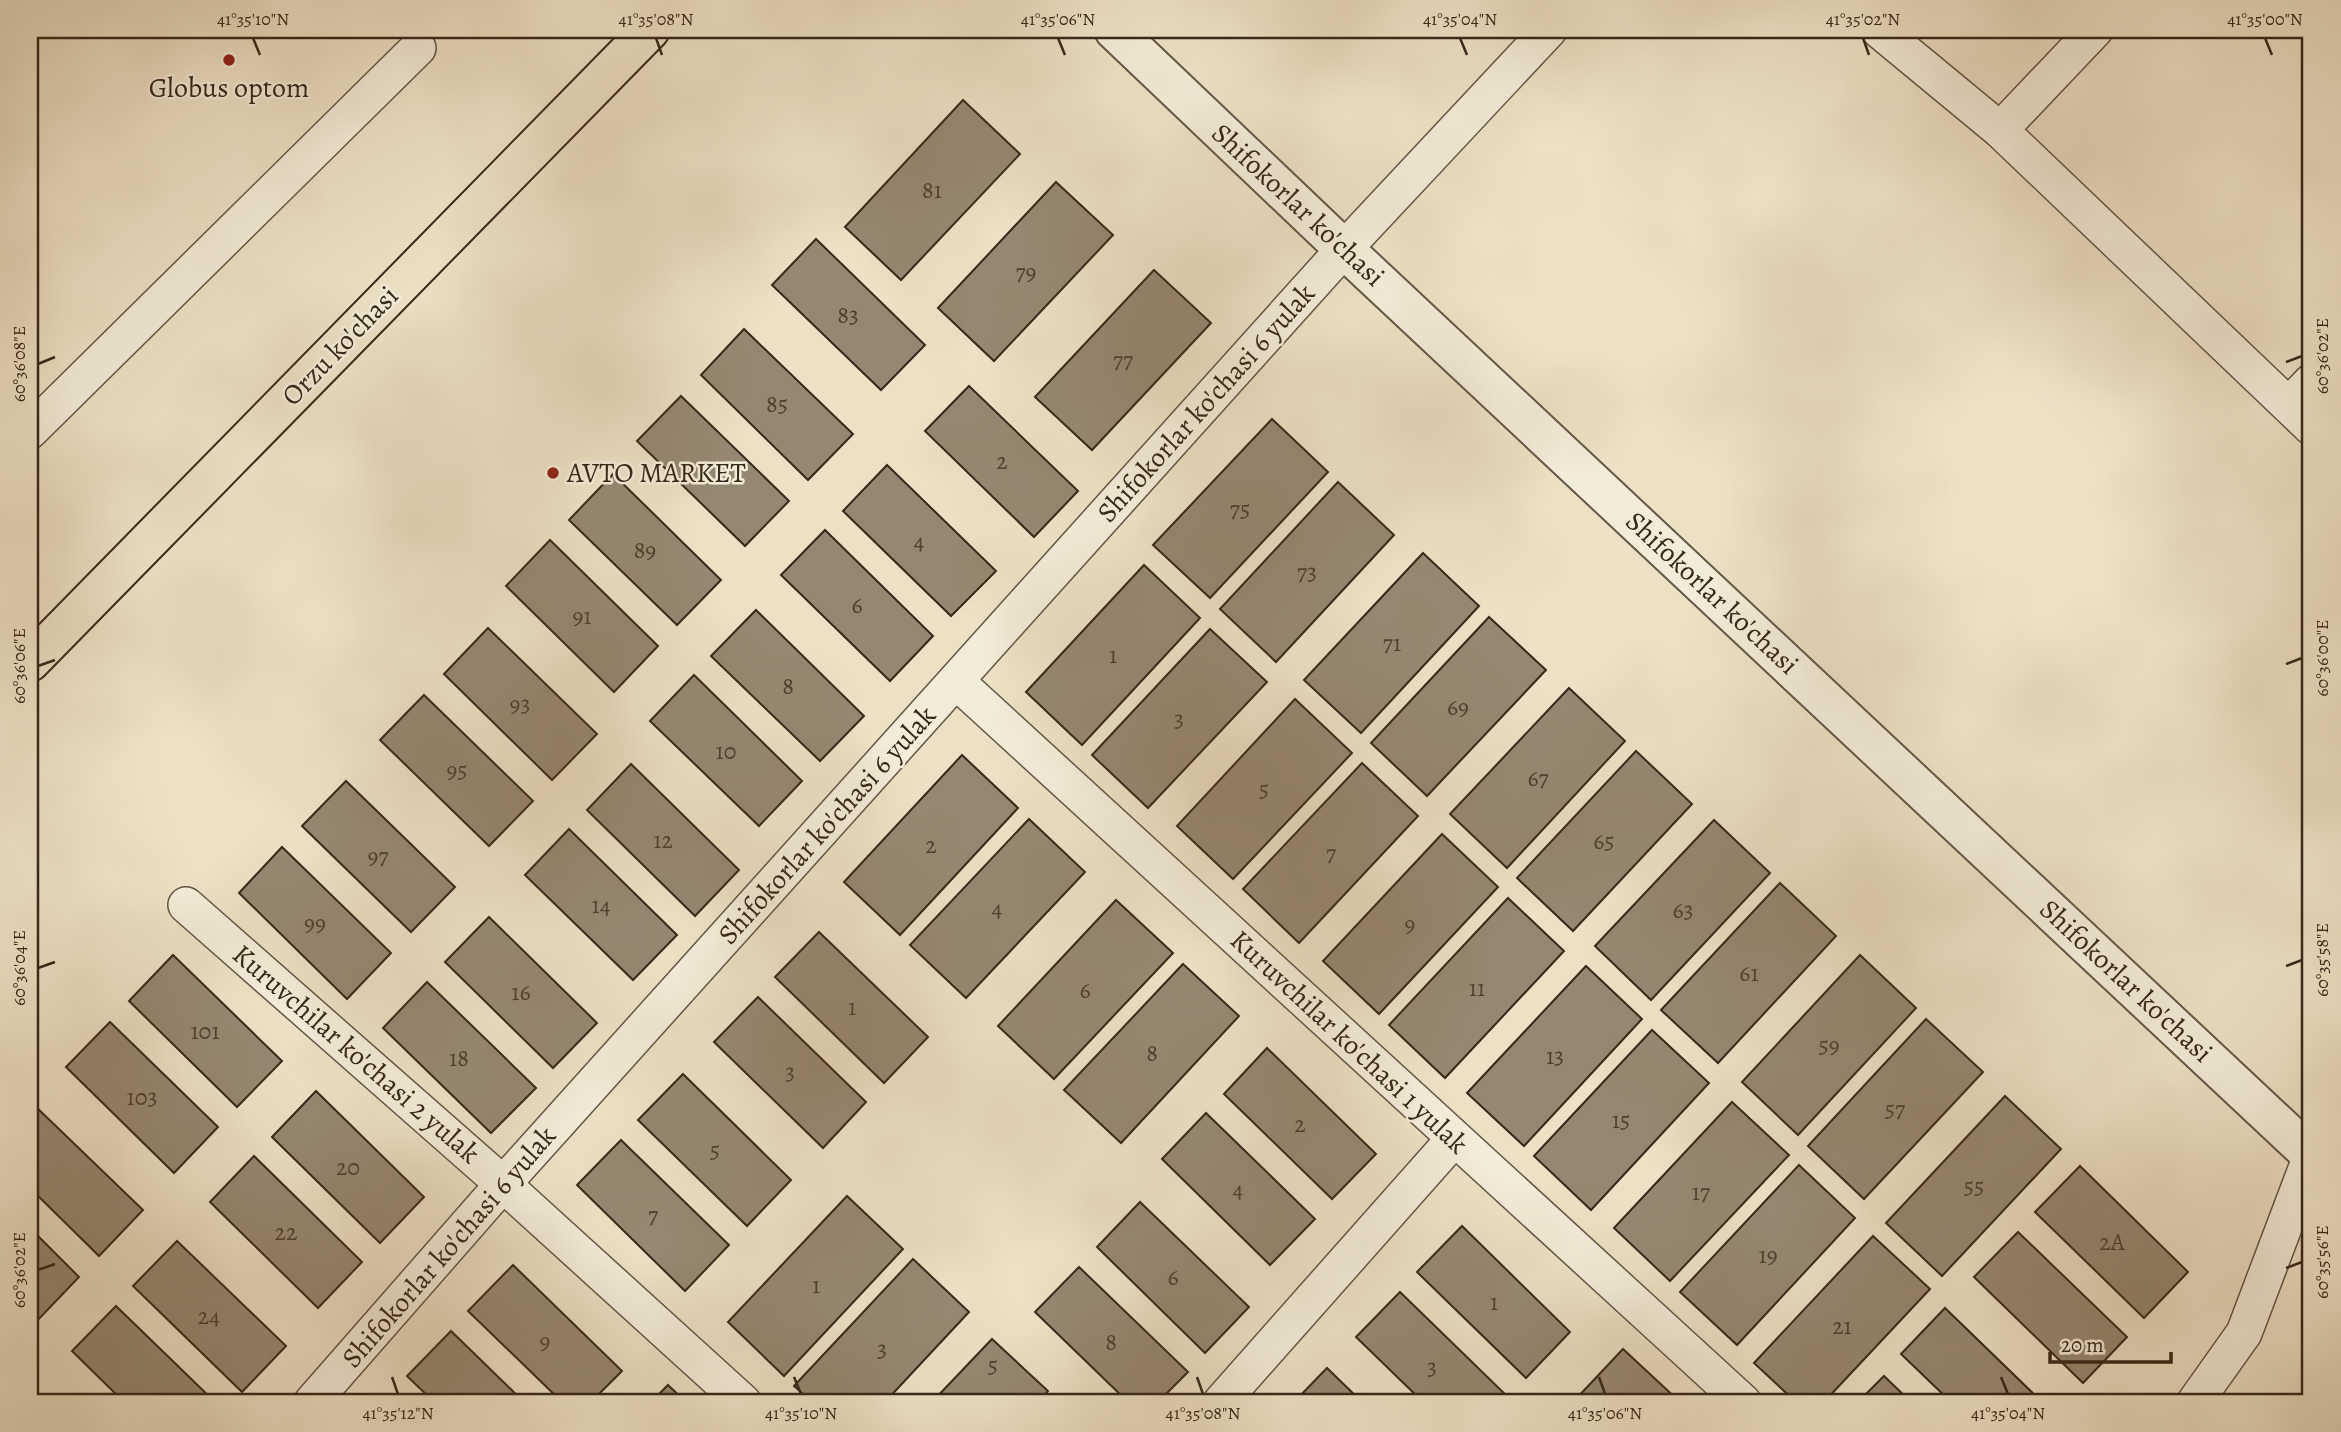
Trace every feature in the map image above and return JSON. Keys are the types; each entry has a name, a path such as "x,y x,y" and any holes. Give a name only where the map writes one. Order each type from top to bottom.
{"main road":[{"name":"Orzu ko'chasi","path":"30,662 650,30"}],"street":[{"name":"Shifokorlar ko'chasi","path":"1114,30 2311,1156"},
{"name":"Shifokorlar ko'chasi 6 yulak","path":"312,1402 503,1184 1344,249 1549,30"},
{"path":"1879,30 2000,130 2304,405"},
{"path":"2000,130 2095,30"},
{"path":"30,431 418,48"},
{"name":"Kuruvchilar ko'chasi 1 yulak","path":"956,681 1743,1402"},
{"name":"Kuruvchilar ko'chasi 2 yulak","path":"186,905 503,1184 743,1402"},
{"path":"1221,1402 1454,1139"},
{"path":"2195,1402 2244,1333 2311,1156"}],"building":[{"path":"963,100 1020,154 901,280 845,227"},
{"path":"1056,182 1113,235 994,361 938,308"},
{"path":"816,239 925,345 881,390 772,285"},
{"path":"1154,270 1211,323 1092,450 1035,397"},
{"path":"744,329 853,434 808,480 701,375"},
{"path":"969,386 1078,491 1034,537 925,431"},
{"path":"681,396 789,501 745,546 637,441"},
{"path":"1272,419 1328,472 1210,598 1153,545"},
{"path":"887,465 996,571 951,616 843,511"},
{"path":"613,474 721,580 677,625 569,520"},
{"path":"1338,482 1394,535 1276,662 1220,609"},
{"path":"825,530 933,636 890,681 781,575"},
{"path":"550,540 658,646 614,692 506,586"},
{"path":"1423,553 1479,606 1361,733 1304,680"},
{"path":"1144,565 1200,618 1082,745 1026,692"},
{"path":"756,610 864,716 820,761 711,656"},
{"path":"1489,617 1546,670 1427,796 1371,743"},
{"path":"488,628 597,734 552,780 444,674"},
{"path":"1210,629 1267,682 1148,808 1092,755"},
{"path":"694,675 802,781 759,826 650,721"},
{"path":"1569,688 1625,741 1507,868 1450,814"},
{"path":"424,695 533,801 489,846 380,740"},
{"path":"1295,699 1352,753 1233,879 1177,826"},
{"path":"1636,751 1692,804 1573,931 1517,878"},
{"path":"962,755 1018,808 900,935 844,882"},
{"path":"1362,763 1418,816 1299,943 1243,889"},
{"path":"631,764 739,870 695,916 587,810"},
{"path":"346,781 455,887 411,932 302,826"},
{"path":"1029,819 1085,872 966,998 910,945"},
{"path":"1714,820 1770,873 1651,1000 1595,946"},
{"path":"569,829 677,935 633,980 525,875"},
{"path":"1442,834 1498,887 1379,1014 1323,961"},
{"path":"282,847 391,953 347,999 239,893"},
{"path":"1780,883 1836,936 1718,1063 1661,1010"},
{"path":"1508,898 1564,951 1445,1078 1389,1025"},
{"path":"1116,900 1173,953 1054,1079 998,1026"},
{"path":"489,917 597,1023 553,1068 445,962"},
{"path":"819,932 928,1037 884,1083 775,977"},
{"path":"173,955 282,1061 237,1107 129,1001"},
{"path":"1860,955 1916,1008 1798,1135 1742,1082"},
{"path":"1183,964 1239,1016 1121,1143 1064,1090"},
{"path":"1586,966 1642,1019 1524,1146 1467,1093"},
{"path":"427,982 536,1088 491,1133 383,1028"},
{"path":"758,997 866,1102 823,1148 714,1042"},
{"path":"1926,1019 1983,1072 1864,1199 1808,1146"},
{"path":"110,1022 218,1127 174,1173 66,1067"},
{"path":"1652,1030 1709,1083 1591,1210 1534,1156"},
{"path":"1267,1048 1376,1154 1332,1199 1224,1094"},
{"path":"683,1074 791,1180 747,1226 638,1120"},
{"path":"316,1091 424,1197 380,1243 272,1137"},
{"path":"2005,1096 2061,1149 1942,1276 1886,1223"},
{"path":"1732,1102 1789,1155 1670,1281 1614,1228"},
{"path":"34,1105 143,1210 99,1256 30,1188 30,1110"},
{"path":"1206,1113 1315,1219 1270,1265 1162,1159"},
{"path":"621,1140 729,1245 685,1291 577,1185"},
{"path":"254,1156 362,1262 318,1308 210,1202"},
{"path":"1799,1165 1855,1218 1737,1345 1680,1292"},
{"path":"2080,1166 2188,1272 2144,1318 2035,1212"},
{"path":"847,1196 903,1249 784,1376 728,1322"},
{"path":"1140,1202 1249,1307 1205,1353 1097,1247"},
{"path":"1462,1226 1570,1332 1526,1378 1417,1272"},
{"path":"30,1228 79,1277 36,1322 30,1317"},
{"path":"2018,1232 2127,1337 2083,1383 1974,1277"},
{"path":"1873,1236 1930,1289 1824,1402 1796,1402 1754,1363"},
{"path":"177,1241 286,1346 242,1392 133,1286"},
{"path":"913,1259 969,1312 885,1402 812,1402 794,1386"},
{"path":"513,1265 622,1371 591,1402 562,1402 468,1311"},
{"path":"1079,1267 1188,1372 1158,1402 1128,1402 1035,1312"},
{"path":"1400,1292 1508,1397 1504,1402 1423,1402 1356,1337"},
{"path":"116,1306 215,1402 124,1402 72,1351"},
{"path":"1945,1308 2042,1402 1951,1402 1901,1354"},
{"path":"451,1331 524,1402 434,1402 407,1376"},
{"path":"992,1339 1048,1391 1038,1402 932,1402"},
{"path":"1623,1349 1680,1402 1573,1402"},
{"path":"1327,1368 1362,1402 1294,1402"},
{"path":"1884,1376 1911,1402 1858,1402"},
{"path":"668,1385 686,1402 651,1402"}],"place":[{"name":"Globus optom","path":"229,60"},
{"name":"AVTO MARKET","path":"553,473"}]}
